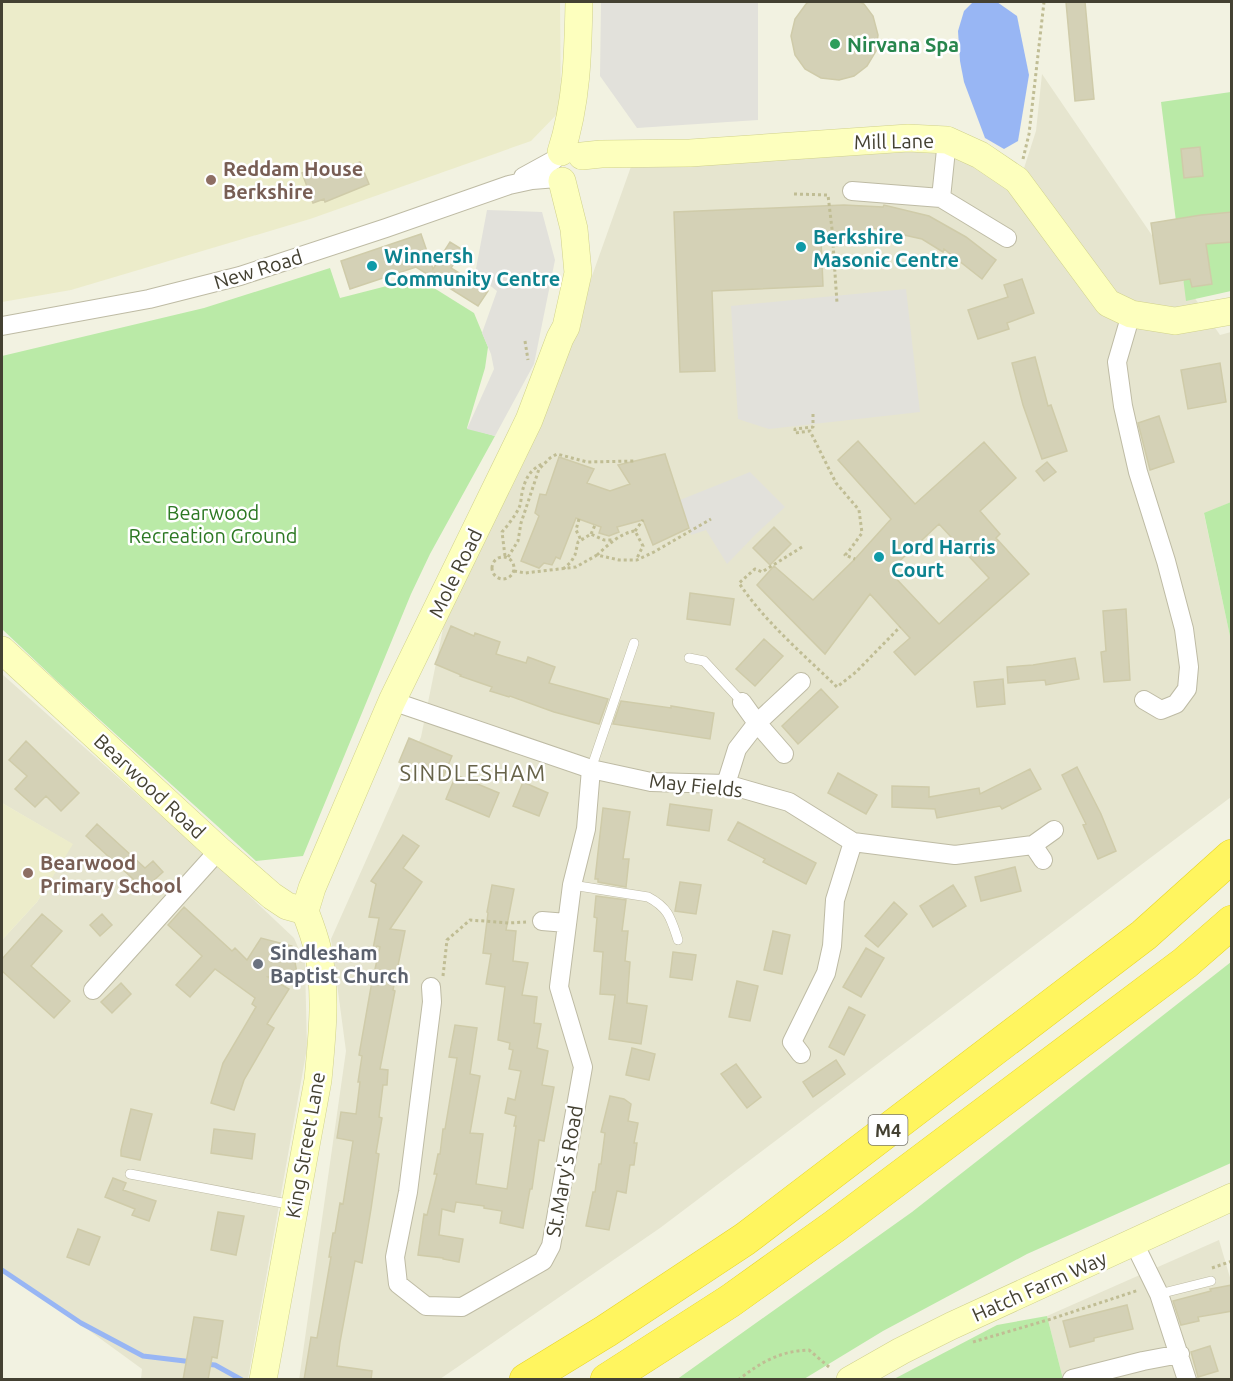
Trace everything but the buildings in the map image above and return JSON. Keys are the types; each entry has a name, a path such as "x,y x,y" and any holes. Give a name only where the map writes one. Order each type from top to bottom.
{"highway":[{"name":"M4","path":"526,1380 606,1331 745,1239 1144,935 1232,856"},
{"name":"M4","path":"607,1380 730,1301 835,1226 1185,963 1232,922"}],"street":[{"path":"569,166 569,130 578,63 579,2"},
{"name":"Mill Lane","path":"569,166 601,154 690,153 908,138 947,140 980,155 1017,180 1108,303 1131,314 1175,321 1232,311"},
{"path":"941,198 947,140"},
{"name":"New Road","path":"2,326 149,299 240,276 569,166"},
{"name":"Mole Road","path":"305,911 312,888 392,701 529,420 566,327 578,273 569,166"},
{"path":"852,191 941,198 1007,238"},
{"path":"1131,314 1117,362 1123,406 1138,472 1166,561 1184,629 1190,667 1186,690 1176,704 1161,710 1144,700"},
{"name":"Bearwood Road","path":"2,650 272,896 287,906 305,911"},
{"path":"726,784 737,749 757,723 801,682"},
{"name":"May Fields","path":"392,701 591,769 651,782 726,784 789,802 854,842 955,855 1038,852 1054,830"},
{"path":"742,702 784,754"},
{"name":"St.Mary's Road","path":"436,997 408,1192 395,1257 398,1284 426,1306 462,1307 543,1261 551,1246 583,1066 559,987 572,885 585,829 591,769"},
{"path":"790,1049 826,973 832,945 835,900 854,842"},
{"path":"93,990 219,850"},
{"name":"King Street Lane","path":"263,1380 318,1080 323,1032 323,978 318,950 305,911"},
{"path":"542,921 567,923"},
{"name":"Hatch Farm Way","path":"839,1373 901,1350 1232,1197"},
{"path":"1134,1243 1159,1294 1187,1380"},
{"path":"1072,1379 1180,1354"}],"lane":[{"path":"591,769 634,643"},
{"path":"689,658 707,663 742,702"},
{"path":"572,885 648,897 659,903 669,913 678,940"},
{"path":"130,1174 296,1206"},
{"path":"1159,1294 1210,1281"}],"path":[{"path":"1017,180 1029,134 1044,2"},
{"path":"794,194 828,195 837,303"},
{"path":"813,414 813,426 795,429 795,433 810,431 836,483 860,510 862,533 845,555 855,559"},
{"path":"506,557 518,542 520,523 539,469 557,454 587,462 634,461"},
{"path":"506,557 502,532 510,524 520,507 526,479 535,467 546,463"},
{"path":"520,507 525,510"},
{"path":"579,519 576,530 581,540"},
{"path":"597,555 619,560 637,560 711,519"},
{"path":"514,571 525,573 576,567 597,555 627,532 635,531 643,520"},
{"path":"562,570 574,558 578,542 591,534 595,525"},
{"path":"635,531 643,546 637,560"},
{"path":"591,534 604,540 616,540"},
{"path":"802,547 762,572 755,569 739,583 782,634 837,687 856,672 900,627"},
{"path":"501,556 506,557 514,563 514,571 510,577 503,579 496,577 492,567 495,560 501,556"},
{"path":"574,558 581,564"},
{"path":"436,997 441,993 447,940 470,920 509,923 542,921"},
{"path":"972,1342 1051,1319 1140,1289"},
{"path":"738,1380 760,1363 794,1351 809,1350 839,1373"}],"shaded area":[{"name":"Reddam House Berkshire","path":"2,2 560,2 561,110 531,141 310,219 71,290 2,302"},
{"path":"601,2 758,2 758,120 637,128 600,76"},
{"path":"1042,74 1220,335 1231,332 1231,502 1204,514 1231,641 1231,797 660,1228 440,1379 299,1380 346,1051 331,939 421,737 447,609 547,402 638,147 901,128 964,156 1016,193 1036,131"},
{"path":"487,210 542,212 555,260 534,364 495,436 467,429 494,369 491,354 482,333 497,291 475,274"},
{"path":"906,289 920,412 769,429 738,419 731,306"},
{"path":"750,472 785,507 727,564 706,530 691,535 680,500"},
{"path":"2,674 222,870 294,938 305,963 307,1048 248,1379 141,1379 142,1369 2,1267 2,940 37,902 72,844 2,803"},
{"name":"Bearwood Primary School","path":"2,803 73,844 37,902 2,940"},
{"path":"1219,1240 1231,1281 1231,1379 1063,1379 1047,1316"}],"green space":[{"path":"1231,92 1231,291 1186,301 1161,102"},
{"name":"Bearwood Recreation Ground","path":"330,268 340,298 418,278 474,313 488,347 485,368 467,428 495,436 430,554 411,594 303,856 256,861 2,629 2,356 204,308"},
{"path":"1231,502 1231,641 1204,513"},
{"path":"1231,962 1231,1163 1027,1254 883,1331 804,1379 676,1380 912,1212"},
{"path":"1047,1316 1063,1379 894,1379 997,1325"}],"water":[{"path":"973,2 997,2 1017,16 1029,75 1018,141 1004,149 985,138 964,82 958,31 964,11"}],"waterway":[{"path":"2,1270 81,1323 143,1356 193,1362"},
{"path":"205,1364 215,1365 242,1380"}],"place":[{"name":"Nirvana Spa","path":"835,44"},
{"name":"Reddam House Berkshire","path":"211,180"},
{"name":"Berkshire Masonic Centre","path":"801,247"},
{"name":"Winnersh Community Centre","path":"372,266"},
{"name":"Lord Harris Court","path":"879,557"},
{"name":"Bearwood Primary School","path":"28,873"},
{"name":"Sindlesham Baptist Church","path":"258,964"}],"district":[{"name":"SINDLESHAM","path":"473,772"}]}
